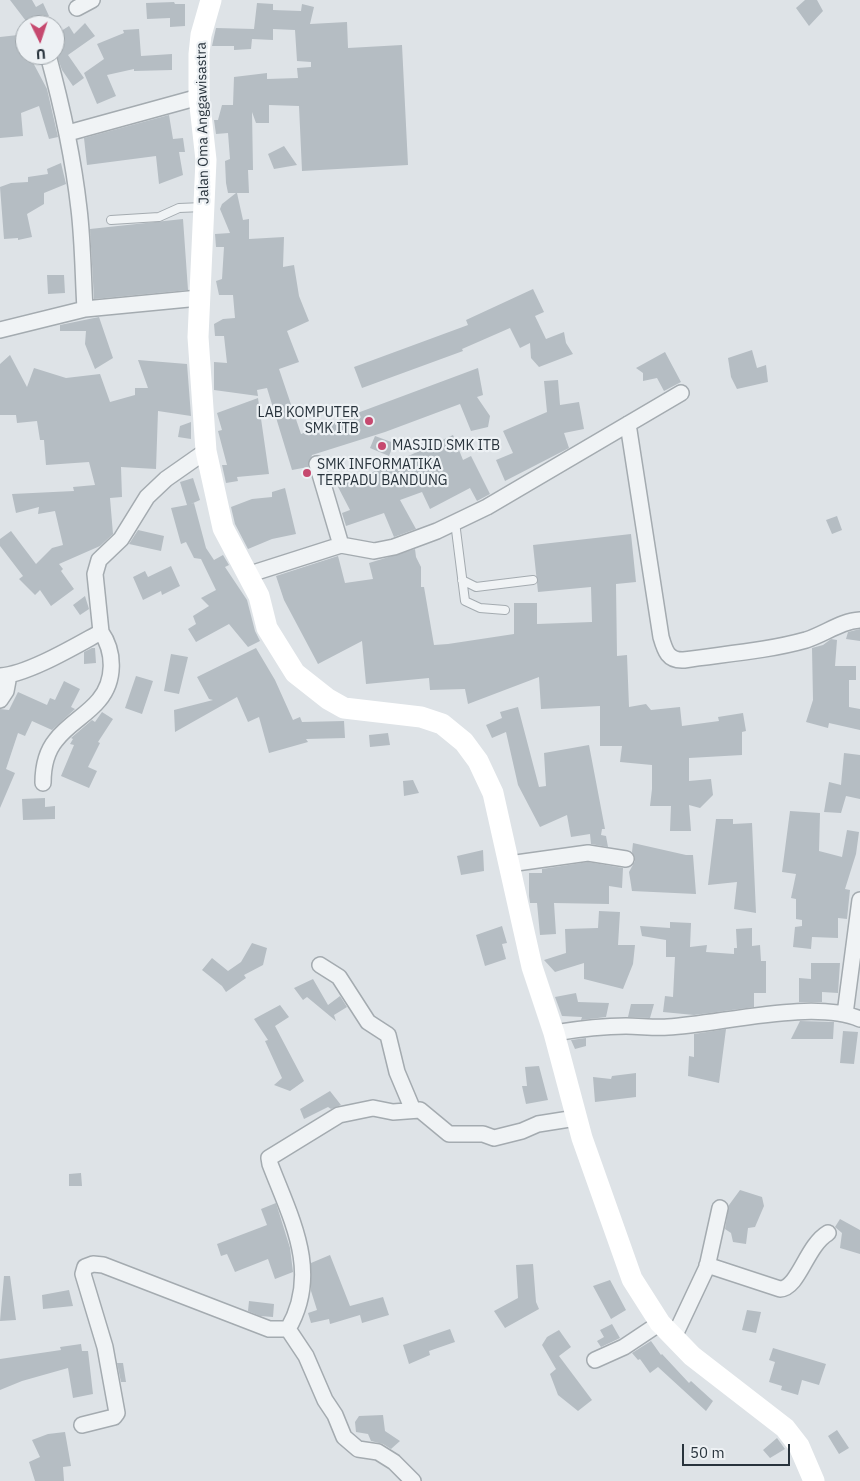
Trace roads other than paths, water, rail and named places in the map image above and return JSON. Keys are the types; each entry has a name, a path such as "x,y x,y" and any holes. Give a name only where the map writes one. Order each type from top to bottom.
{"main road":[{"name":"Jalan Oma Anggawisastra","path":"211,0 201,35 199,97 206,160 198,337 206,451 223,528 259,596 267,628 295,673 328,699 344,708 432,720 442,724 464,742 488,777 503,831 532,966 554,1033 576,1118 632,1279 667,1330 717,1377 785,1428 799,1446 814,1481"}],"street":[{"path":"77,8 92,0"},
{"path":"51,65 68,133 79,211 85,309"},
{"path":"68,133 199,97"},
{"path":"0,330 85,309 199,298"},
{"path":"247,575 341,545 361,550 383,550 419,539 486,507 681,393"},
{"path":"628,424 661,637 666,654 671,658 684,660 789,644 806,640 843,623 860,620"},
{"path":"43,783 43,771 55,740 99,701 108,685 111,650 101,632 95,574 99,560 121,539 147,497 166,478 206,451"},
{"path":"316,464 341,545"},
{"path":"0,700 6,691 5,676 65,652 101,632"},
{"path":"509,864 588,853 626,859"},
{"path":"845,1014 860,900"},
{"path":"320,965 339,977 368,1022 388,1035 397,1072 413,1110"},
{"path":"554,1033 605,1027 667,1028 713,1023 764,1014 845,1014 860,1019"},
{"path":"288,1329 301,1290 303,1255 296,1230 269,1158 339,1115 373,1108 393,1112 424,1111 448,1134 483,1134 494,1138 522,1131 538,1124 576,1118"},
{"path":"595,1360 667,1330 708,1265 720,1208"},
{"path":"708,1265 780,1289 786,1289 792,1285 812,1247 828,1233"},
{"path":"82,1425 114,1417 117,1413 105,1346 83,1274 85,1267 90,1264 104,1265 270,1330 288,1329"},
{"path":"288,1329 306,1356 344,1437 358,1450 378,1452 394,1462 413,1481"}],"lane":[{"path":"112,220 159,217 179,208 205,207"},
{"path":"455,522 465,601 480,608 505,610"},
{"path":"462,580 476,587 533,580"}],"place":[{"name":"LAB KOMPUTER SMK ITB","path":"369,421"},
{"name":"MASJID SMK ITB","path":"382,446"},
{"name":"SMK INFORMATIKA TERPADU BANDUNG","path":"307,473"}]}
